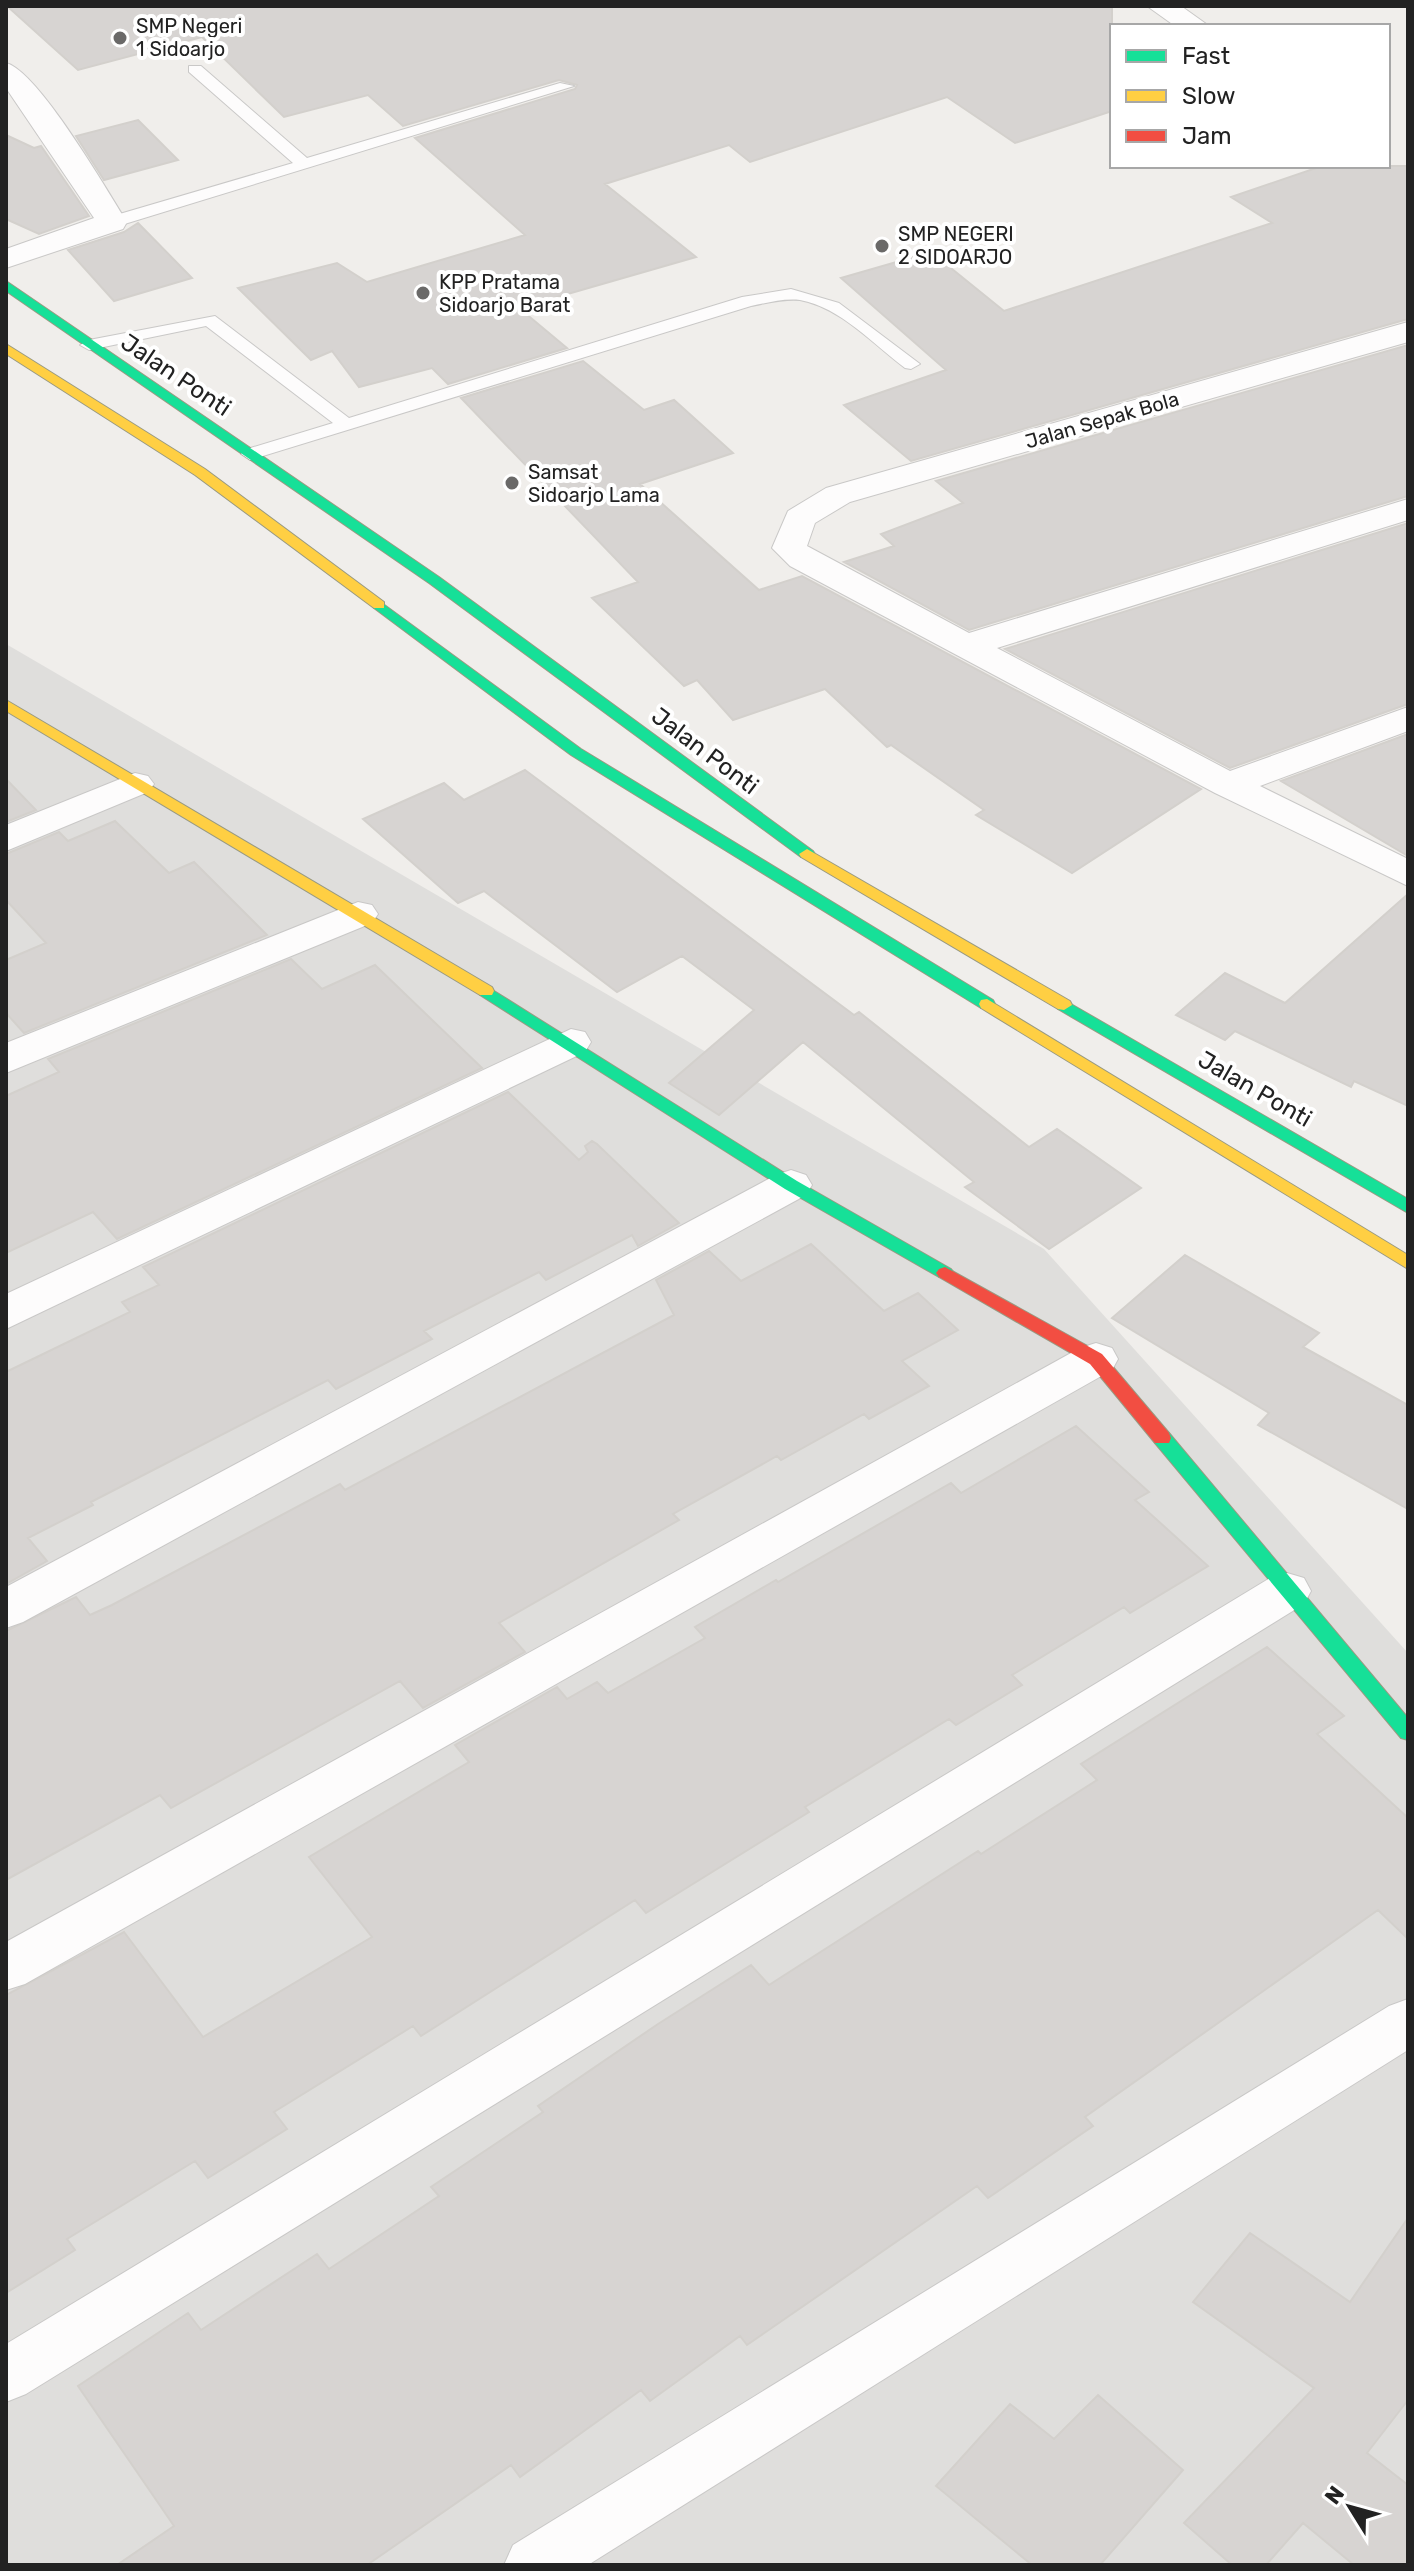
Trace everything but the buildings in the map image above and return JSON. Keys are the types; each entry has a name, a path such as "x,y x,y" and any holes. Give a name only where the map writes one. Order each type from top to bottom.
{"main road":[{"name":"Jalan Ponti","path":"6,285 434,580 795,847 1408,1207"},
{"path":"6,348 200,472 576,752 1408,1263"},
{"path":"6,705 571,1042 791,1185 1096,1359 1408,1732"}],"street":[{"path":"1161,6 1192,24"},
{"path":"6,72 27,93 112,222 12,251"},
{"name":"Jalan Sepak Bola","path":"963,647 802,559 789,548 800,518 838,495 1408,332"},
{"path":"963,647 1408,509"},
{"path":"963,647 1228,785 1408,874"},
{"path":"1228,785 1408,718"},
{"path":"6,839 135,784"},
{"path":"6,1059 358,914"},
{"path":"6,1313 571,1042"},
{"path":"6,1609 791,1185"},
{"path":"6,1968 1096,1359"},
{"path":"6,2375 1287,1591"},
{"path":"534,2565 1408,2022"}],"lane":[{"path":"195,69 305,165"},
{"path":"112,222 566,86"},
{"path":"250,454 748,301 785,295 806,296 837,311 911,364"},
{"path":"89,345 209,320 347,425"}],"shaded area":[{"path":"6,644 1044,1249 1408,1653 1408,2565 6,2565"}],"traffic: fast":[{"path":"6,285 434,580 807,854"},
{"path":"379,605 576,752 987,1004"},
{"path":"486,991 791,1185 945,1273"},
{"path":"1064,1005 1408,1207"},
{"path":"1162,1438 1408,1732"}],"traffic: slow":[{"path":"6,348 200,472 379,605"},
{"path":"6,705 486,991"},
{"path":"807,854 1064,1005"},
{"path":"987,1004 1408,1263"}],"traffic: jam":[{"path":"945,1273 1096,1359 1162,1438"}],"place":[{"name":"SMP Negeri 1 Sidoarjo","path":"120,38"},
{"name":"SMP NEGERI 2 SIDOARJO","path":"882,246"},
{"name":"KPP Pratama Sidoarjo Barat","path":"423,293"},
{"name":"Samsat Sidoarjo Lama","path":"512,483"}]}
